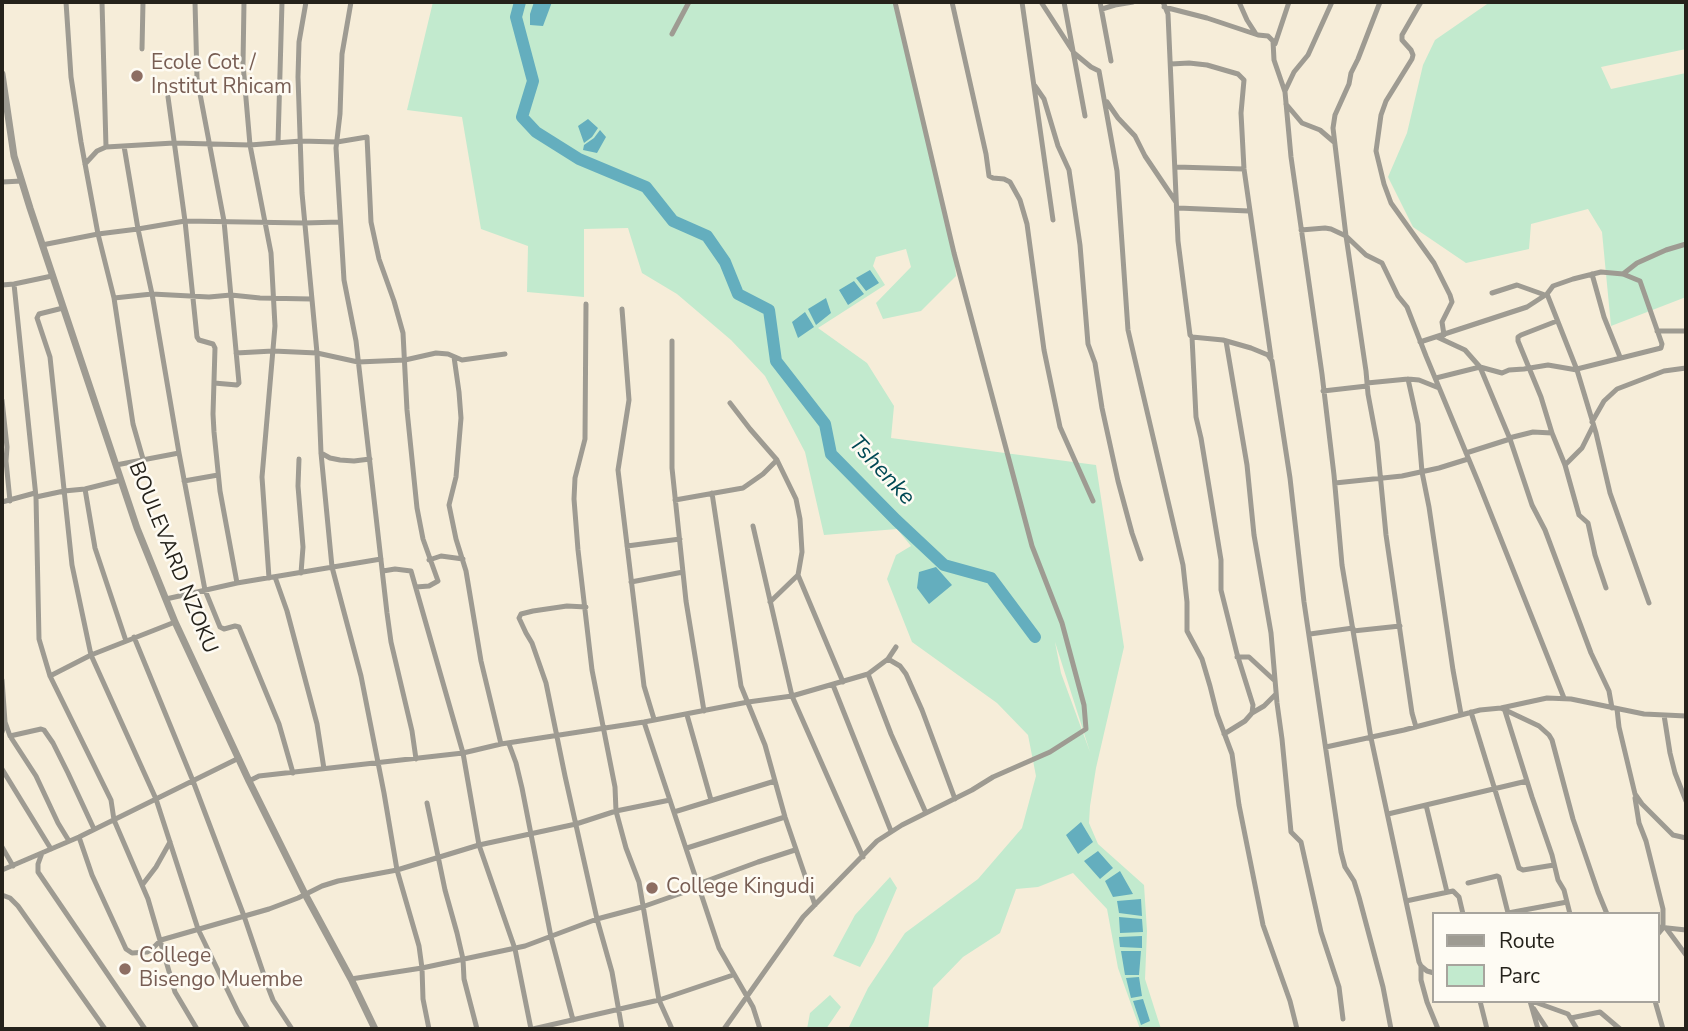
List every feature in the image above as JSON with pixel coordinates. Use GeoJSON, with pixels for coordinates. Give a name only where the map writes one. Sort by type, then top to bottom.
{"type":"FeatureCollection","features":[{"type":"Feature","properties":{"kind":"street"},"geometry":{"type":"LineString","coordinates":[[66,2],[71,77],[85,164],[98,234],[114,298],[130,408],[143,459]]}},
{"type":"Feature","properties":{"kind":"street"},"geometry":{"type":"LineString","coordinates":[[102,2],[106,147]]}},
{"type":"Feature","properties":{"kind":"street"},"geometry":{"type":"LineString","coordinates":[[142,49],[143,2]]}},
{"type":"Feature","properties":{"kind":"street"},"geometry":{"type":"LineString","coordinates":[[195,2],[197,78],[224,221],[238,384],[214,383]]}},
{"type":"Feature","properties":{"kind":"street"},"geometry":{"type":"LineString","coordinates":[[244,2],[243,64],[250,145],[271,253],[275,326],[262,477],[272,577],[287,611],[317,724],[324,769]]}},
{"type":"Feature","properties":{"kind":"street"},"geometry":{"type":"LineString","coordinates":[[278,143],[282,2]]}},
{"type":"Feature","properties":{"kind":"street"},"geometry":{"type":"LineString","coordinates":[[306,2],[299,41],[298,77],[304,223],[317,353],[321,453],[332,568],[361,676],[397,870],[419,946],[423,999],[429,1029]]}},
{"type":"Feature","properties":{"kind":"street"},"geometry":{"type":"LineString","coordinates":[[351,2],[341,61],[337,142],[344,280],[361,378],[391,642],[416,759]]}},
{"type":"Feature","properties":{"kind":"street"},"geometry":{"type":"LineString","coordinates":[[672,34],[689,2]]}},
{"type":"Feature","properties":{"kind":"street"},"geometry":{"type":"LineString","coordinates":[[724,1029],[803,917],[877,841],[993,777],[1050,752],[1086,729],[1084,705],[1062,623],[1032,546],[954,253],[895,2]]}},
{"type":"Feature","properties":{"kind":"street"},"geometry":{"type":"LineString","coordinates":[[952,2],[989,176],[1010,182],[1020,200],[1027,224],[1044,349],[1060,427],[1093,501]]}},
{"type":"Feature","properties":{"kind":"street"},"geometry":{"type":"LineString","coordinates":[[1022,2],[1052,220]]}},
{"type":"Feature","properties":{"kind":"street"},"geometry":{"type":"LineString","coordinates":[[1041,2],[1073,53],[1100,71],[1117,171],[1128,330],[1183,565],[1187,631],[1202,659],[1217,714],[1232,754],[1239,805],[1264,925],[1297,1029]]}},
{"type":"Feature","properties":{"kind":"street"},"geometry":{"type":"LineString","coordinates":[[1064,2],[1085,116]]}},
{"type":"Feature","properties":{"kind":"street"},"geometry":{"type":"LineString","coordinates":[[1100,2],[1111,61]]}},
{"type":"Feature","properties":{"kind":"street"},"geometry":{"type":"LineString","coordinates":[[1101,9],[1133,2]]}},
{"type":"Feature","properties":{"kind":"street"},"geometry":{"type":"LineString","coordinates":[[1239,2],[1256,34]]}},
{"type":"Feature","properties":{"kind":"street"},"geometry":{"type":"LineString","coordinates":[[1289,2],[1274,47],[1274,60],[1285,92],[1291,157],[1335,483],[1342,565],[1371,738],[1421,966],[1421,980],[1438,1029]]}},
{"type":"Feature","properties":{"kind":"street"},"geometry":{"type":"LineString","coordinates":[[1285,92],[1294,72],[1308,55],[1332,2]]}},
{"type":"Feature","properties":{"kind":"street"},"geometry":{"type":"LineString","coordinates":[[1380,2],[1335,115],[1333,128],[1416,727]]}},
{"type":"Feature","properties":{"kind":"street"},"geometry":{"type":"LineString","coordinates":[[1421,2],[1402,35],[1402,40],[1413,55],[1386,101],[1381,115],[1376,151],[1384,184],[1391,203],[1434,263],[1450,295],[1452,302],[1442,327],[1443,341],[1465,350],[1480,367],[1532,505],[1545,530],[1591,653],[1609,691],[1635,794],[1639,823],[1663,909],[1662,928],[1686,955]]}},
{"type":"Feature","properties":{"kind":"street"},"geometry":{"type":"LineString","coordinates":[[1164,4],[1270,37],[1274,47]]}},
{"type":"Feature","properties":{"kind":"street"},"geometry":{"type":"LineString","coordinates":[[1164,4],[1168,14],[1180,260],[1189,335],[1192,337],[1196,417],[1221,560],[1221,590],[1237,657],[1253,705],[1252,713]]}},
{"type":"Feature","properties":{"kind":"street"},"geometry":{"type":"LineString","coordinates":[[1171,64],[1207,65],[1243,78],[1241,130],[1249,211],[1290,478],[1341,852],[1359,897],[1383,987],[1391,1029]]}},
{"type":"Feature","properties":{"kind":"street","name":"BOULEVARD NZOKU"},"geometry":{"type":"LineString","coordinates":[[2,74],[3,99],[14,156],[137,528],[175,622],[249,781],[375,1029]]}},
{"type":"Feature","properties":{"kind":"street"},"geometry":{"type":"LineString","coordinates":[[1035,86],[1044,99],[1058,146],[1069,170],[1080,245],[1088,344],[1095,363],[1118,481],[1141,559]]}},
{"type":"Feature","properties":{"kind":"street"},"geometry":{"type":"LineString","coordinates":[[168,97],[197,338],[213,344],[215,348],[213,423],[226,529],[237,583]]}},
{"type":"Feature","properties":{"kind":"street"},"geometry":{"type":"LineString","coordinates":[[1105,99],[1135,136],[1178,206],[1249,211]]}},
{"type":"Feature","properties":{"kind":"street"},"geometry":{"type":"LineString","coordinates":[[1286,104],[1301,123],[1320,130],[1335,143]]}},
{"type":"Feature","properties":{"kind":"street"},"geometry":{"type":"LineString","coordinates":[[85,164],[97,151],[106,147],[174,143],[250,145],[301,141],[337,142],[367,137],[371,222],[379,259],[403,333],[407,410],[417,508],[429,560],[438,582],[416,587]]}},
{"type":"Feature","properties":{"kind":"street"},"geometry":{"type":"LineString","coordinates":[[124,146],[205,590],[220,627],[239,627],[279,724],[293,773]]}},
{"type":"Feature","properties":{"kind":"street"},"geometry":{"type":"LineString","coordinates":[[1176,167],[1244,169]]}},
{"type":"Feature","properties":{"kind":"street"},"geometry":{"type":"LineString","coordinates":[[2,183],[22,181]]}},
{"type":"Feature","properties":{"kind":"street"},"geometry":{"type":"LineString","coordinates":[[42,245],[185,221],[341,222]]}},
{"type":"Feature","properties":{"kind":"street"},"geometry":{"type":"LineString","coordinates":[[1301,230],[1325,228],[1346,236],[1366,255],[1382,263],[1398,296],[1407,307],[1564,698]]}},
{"type":"Feature","properties":{"kind":"street"},"geometry":{"type":"LineString","coordinates":[[1623,274],[1637,263],[1686,244]]}},
{"type":"Feature","properties":{"kind":"street"},"geometry":{"type":"LineString","coordinates":[[1323,391],[1408,379],[1435,378],[1480,367],[1502,373],[1548,365],[1577,369],[1661,348],[1662,344],[1642,283],[1623,274],[1601,272],[1557,284],[1527,307],[1420,342]]}},
{"type":"Feature","properties":{"kind":"street"},"geometry":{"type":"LineString","coordinates":[[1592,274],[1604,317],[1620,357]]}},
{"type":"Feature","properties":{"kind":"street"},"geometry":{"type":"LineString","coordinates":[[2,285],[52,276]]}},
{"type":"Feature","properties":{"kind":"street"},"geometry":{"type":"LineString","coordinates":[[14,284],[36,495],[39,639],[50,676],[111,800],[114,820],[143,884],[175,992],[197,1029]]}},
{"type":"Feature","properties":{"kind":"street"},"geometry":{"type":"LineString","coordinates":[[1492,293],[1517,285],[1546,295],[1577,369],[1610,492],[1649,603]]}},
{"type":"Feature","properties":{"kind":"street"},"geometry":{"type":"LineString","coordinates":[[114,298],[231,295],[311,299]]}},
{"type":"Feature","properties":{"kind":"street"},"geometry":{"type":"LineString","coordinates":[[586,304],[585,439],[575,489],[578,550],[592,670],[615,788],[616,811],[639,882],[659,1000],[672,1029]]}},
{"type":"Feature","properties":{"kind":"street"},"geometry":{"type":"LineString","coordinates":[[63,308],[39,314],[37,318],[50,357],[72,565],[91,655],[156,800],[198,929],[248,1029]]}},
{"type":"Feature","properties":{"kind":"street"},"geometry":{"type":"LineString","coordinates":[[622,309],[629,400],[618,470],[644,686],[654,719]]}},
{"type":"Feature","properties":{"kind":"street"},"geometry":{"type":"LineString","coordinates":[[1557,321],[1518,337],[1518,341],[1565,465],[1579,515],[1588,523],[1606,588]]}},
{"type":"Feature","properties":{"kind":"street"},"geometry":{"type":"LineString","coordinates":[[1657,331],[1686,331]]}},
{"type":"Feature","properties":{"kind":"street"},"geometry":{"type":"LineString","coordinates":[[1192,337],[1226,341],[1261,352],[1272,360]]}},
{"type":"Feature","properties":{"kind":"street"},"geometry":{"type":"LineString","coordinates":[[672,341],[672,468],[686,601],[704,711]]}},
{"type":"Feature","properties":{"kind":"street"},"geometry":{"type":"LineString","coordinates":[[1226,341],[1271,633],[1292,832],[1301,842],[1321,932],[1339,987],[1343,1019]]}},
{"type":"Feature","properties":{"kind":"street"},"geometry":{"type":"LineString","coordinates":[[236,353],[317,353],[358,362],[405,359],[436,353],[462,360],[505,354]]}},
{"type":"Feature","properties":{"kind":"street"},"geometry":{"type":"LineString","coordinates":[[454,357],[461,418],[456,477],[449,505],[463,559],[481,661],[501,744]]}},
{"type":"Feature","properties":{"kind":"street"},"geometry":{"type":"LineString","coordinates":[[1565,465],[1582,448],[1605,401],[1617,388],[1664,371],[1686,369]]}},
{"type":"Feature","properties":{"kind":"street"},"geometry":{"type":"LineString","coordinates":[[1408,379],[1418,424],[1422,472],[1461,714]]}},
{"type":"Feature","properties":{"kind":"street"},"geometry":{"type":"LineString","coordinates":[[1419,380],[1440,388]]}},
{"type":"Feature","properties":{"kind":"street"},"geometry":{"type":"LineString","coordinates":[[2,400],[10,500]]}},
{"type":"Feature","properties":{"kind":"street"},"geometry":{"type":"LineString","coordinates":[[730,403],[777,460],[796,499],[802,552],[798,575],[843,682]]}},
{"type":"Feature","properties":{"kind":"street"},"geometry":{"type":"LineString","coordinates":[[1335,483],[1422,472],[1509,439],[1533,432],[1552,433]]}},
{"type":"Feature","properties":{"kind":"street"},"geometry":{"type":"LineString","coordinates":[[116,465],[179,453]]}},
{"type":"Feature","properties":{"kind":"street"},"geometry":{"type":"LineString","coordinates":[[321,453],[340,460],[370,459]]}},
{"type":"Feature","properties":{"kind":"street"},"geometry":{"type":"LineString","coordinates":[[299,459],[298,486],[303,547],[301,573]]}},
{"type":"Feature","properties":{"kind":"street"},"geometry":{"type":"LineString","coordinates":[[675,500],[743,488],[777,460]]}},
{"type":"Feature","properties":{"kind":"street"},"geometry":{"type":"LineString","coordinates":[[184,481],[218,475]]}},
{"type":"Feature","properties":{"kind":"street"},"geometry":{"type":"LineString","coordinates":[[2,502],[85,489],[121,480]]}},
{"type":"Feature","properties":{"kind":"street"},"geometry":{"type":"LineString","coordinates":[[85,489],[95,548],[126,641]]}},
{"type":"Feature","properties":{"kind":"street"},"geometry":{"type":"LineString","coordinates":[[712,493],[741,686],[765,745],[785,817],[815,905]]}},
{"type":"Feature","properties":{"kind":"street"},"geometry":{"type":"LineString","coordinates":[[753,526],[792,696],[863,857]]}},
{"type":"Feature","properties":{"kind":"street"},"geometry":{"type":"LineString","coordinates":[[627,545],[680,539]]}},
{"type":"Feature","properties":{"kind":"street"},"geometry":{"type":"LineString","coordinates":[[429,560],[441,556],[463,559]]}},
{"type":"Feature","properties":{"kind":"street"},"geometry":{"type":"LineString","coordinates":[[166,599],[237,583],[381,559]]}},
{"type":"Feature","properties":{"kind":"street"},"geometry":{"type":"LineString","coordinates":[[383,571],[410,570],[416,587],[463,753],[479,845],[514,949],[532,1029],[659,1000],[733,975]]}},
{"type":"Feature","properties":{"kind":"street"},"geometry":{"type":"LineString","coordinates":[[631,582],[683,572]]}},
{"type":"Feature","properties":{"kind":"street"},"geometry":{"type":"LineString","coordinates":[[771,602],[798,575]]}},
{"type":"Feature","properties":{"kind":"street"},"geometry":{"type":"LineString","coordinates":[[586,607],[567,606],[533,611],[522,614],[519,618],[532,642],[546,683],[597,919],[612,972],[622,1029]]}},
{"type":"Feature","properties":{"kind":"street"},"geometry":{"type":"LineString","coordinates":[[50,676],[91,655],[175,622]]}},
{"type":"Feature","properties":{"kind":"street"},"geometry":{"type":"LineString","coordinates":[[1310,634],[1400,626]]}},
{"type":"Feature","properties":{"kind":"street"},"geometry":{"type":"LineString","coordinates":[[134,637],[193,781],[273,1000],[292,1029]]}},
{"type":"Feature","properties":{"kind":"street"},"geometry":{"type":"LineString","coordinates":[[249,781],[259,776],[463,753],[501,744],[792,696],[868,674],[888,659],[896,647]]}},
{"type":"Feature","properties":{"kind":"street"},"geometry":{"type":"LineString","coordinates":[[1237,657],[1249,657],[1275,680]]}},
{"type":"Feature","properties":{"kind":"street"},"geometry":{"type":"LineString","coordinates":[[888,659],[900,666],[906,674],[954,799]]}},
{"type":"Feature","properties":{"kind":"street"},"geometry":{"type":"LineString","coordinates":[[868,674],[926,813]]}},
{"type":"Feature","properties":{"kind":"street"},"geometry":{"type":"LineString","coordinates":[[2,680],[5,722],[10,736],[36,776],[69,841]]}},
{"type":"Feature","properties":{"kind":"street"},"geometry":{"type":"LineString","coordinates":[[833,685],[891,831]]}},
{"type":"Feature","properties":{"kind":"street"},"geometry":{"type":"LineString","coordinates":[[1224,734],[1264,706],[1276,694]]}},
{"type":"Feature","properties":{"kind":"street"},"geometry":{"type":"LineString","coordinates":[[1326,747],[1461,714],[1480,710],[1503,710],[1546,698],[1564,698],[1644,714],[1686,716]]}},
{"type":"Feature","properties":{"kind":"street"},"geometry":{"type":"LineString","coordinates":[[1503,710],[1570,912]]}},
{"type":"Feature","properties":{"kind":"street"},"geometry":{"type":"LineString","coordinates":[[1503,710],[1539,726],[1552,740],[1573,818],[1606,912]]}},
{"type":"Feature","properties":{"kind":"street"},"geometry":{"type":"LineString","coordinates":[[1471,712],[1519,868],[1522,870],[1554,865]]}},
{"type":"Feature","properties":{"kind":"street"},"geometry":{"type":"LineString","coordinates":[[687,715],[712,800]]}},
{"type":"Feature","properties":{"kind":"street"},"geometry":{"type":"LineString","coordinates":[[1664,715],[1675,773],[1686,800]]}},
{"type":"Feature","properties":{"kind":"street"},"geometry":{"type":"LineString","coordinates":[[2,732],[5,722]]}},
{"type":"Feature","properties":{"kind":"street"},"geometry":{"type":"LineString","coordinates":[[645,722],[719,948],[747,997],[760,1029]]}},
{"type":"Feature","properties":{"kind":"street"},"geometry":{"type":"LineString","coordinates":[[10,736],[44,730],[53,743],[94,829]]}},
{"type":"Feature","properties":{"kind":"street"},"geometry":{"type":"LineString","coordinates":[[509,744],[516,763],[551,937],[573,1020]]}},
{"type":"Feature","properties":{"kind":"street"},"geometry":{"type":"LineString","coordinates":[[2,870],[79,837],[239,758]]}},
{"type":"Feature","properties":{"kind":"street"},"geometry":{"type":"LineString","coordinates":[[2,769],[51,849]]}},
{"type":"Feature","properties":{"kind":"street"},"geometry":{"type":"LineString","coordinates":[[674,812],[775,781]]}},
{"type":"Feature","properties":{"kind":"street"},"geometry":{"type":"LineString","coordinates":[[1388,814],[1527,781]]}},
{"type":"Feature","properties":{"kind":"street"},"geometry":{"type":"LineString","coordinates":[[1635,794],[1671,834],[1686,838]]}},
{"type":"Feature","properties":{"kind":"street"},"geometry":{"type":"LineString","coordinates":[[79,837],[92,875],[126,949],[132,953],[146,952],[161,940],[290,902],[321,886],[338,881],[397,870],[479,845],[670,800]]}},
{"type":"Feature","properties":{"kind":"street"},"geometry":{"type":"LineString","coordinates":[[427,803],[477,1029]]}},
{"type":"Feature","properties":{"kind":"street"},"geometry":{"type":"LineString","coordinates":[[1426,805],[1447,892]]}},
{"type":"Feature","properties":{"kind":"street"},"geometry":{"type":"LineString","coordinates":[[687,848],[785,817]]}},
{"type":"Feature","properties":{"kind":"street"},"geometry":{"type":"LineString","coordinates":[[143,884],[170,842]]}},
{"type":"Feature","properties":{"kind":"street"},"geometry":{"type":"LineString","coordinates":[[2,847],[13,866]]}},
{"type":"Feature","properties":{"kind":"street"},"geometry":{"type":"LineString","coordinates":[[351,979],[514,949],[597,919],[642,907],[796,849]]}},
{"type":"Feature","properties":{"kind":"street"},"geometry":{"type":"LineString","coordinates":[[43,853],[38,872],[145,1029]]}},
{"type":"Feature","properties":{"kind":"street"},"geometry":{"type":"LineString","coordinates":[[1468,883],[1499,877],[1508,912]]}},
{"type":"Feature","properties":{"kind":"street"},"geometry":{"type":"LineString","coordinates":[[1406,901],[1453,891],[1458,894],[1462,912]]}},
{"type":"Feature","properties":{"kind":"street"},"geometry":{"type":"LineString","coordinates":[[2,895],[18,906],[105,1029]]}},
{"type":"Feature","properties":{"kind":"street"},"geometry":{"type":"LineString","coordinates":[[1513,912],[1567,902]]}},
{"type":"Feature","properties":{"kind":"street"},"geometry":{"type":"LineString","coordinates":[[1662,928],[1686,930]]}},
{"type":"Feature","properties":{"kind":"street"},"geometry":{"type":"LineString","coordinates":[[152,949],[163,949]]}},
{"type":"Feature","properties":{"kind":"street"},"geometry":{"type":"LineString","coordinates":[[1421,966],[1432,972]]}},
{"type":"Feature","properties":{"kind":"street"},"geometry":{"type":"LineString","coordinates":[[1480,1003],[1487,1029]]}},
{"type":"Feature","properties":{"kind":"street"},"geometry":{"type":"LineString","coordinates":[[1531,1003],[1566,1012],[1577,1029]]}},
{"type":"Feature","properties":{"kind":"street"},"geometry":{"type":"LineString","coordinates":[[1531,1003],[1538,1029]]}},
{"type":"Feature","properties":{"kind":"street"},"geometry":{"type":"LineString","coordinates":[[1531,1003],[1547,1029]]}},
{"type":"Feature","properties":{"kind":"street"},"geometry":{"type":"LineString","coordinates":[[1656,1003],[1663,1029]]}},
{"type":"Feature","properties":{"kind":"street"},"geometry":{"type":"LineString","coordinates":[[1572,1018],[1599,1012],[1620,1029]]}},
{"type":"Feature","properties":{"kind":"green space"},"geometry":{"type":"Polygon","coordinates":[[[433,2],[895,2],[954,253],[956,276],[921,311],[883,319],[876,303],[911,267],[906,249],[876,257],[873,266],[885,285],[818,328],[867,363],[894,406],[891,438],[1096,465],[1124,647],[1096,768],[1089,823],[1098,844],[1144,885],[1147,931],[1145,979],[1161,1029],[1140,1029],[1118,968],[1107,909],[1073,873],[1038,887],[1016,889],[1000,933],[963,957],[933,988],[928,1029],[848,1029],[868,988],[905,933],[978,879],[1022,828],[1036,776],[1028,735],[997,703],[912,642],[887,579],[896,555],[911,546],[897,529],[824,535],[805,452],[765,376],[731,340],[677,294],[642,273],[628,228],[584,229],[584,297],[527,292],[528,246],[481,229],[462,117],[407,110],[433,2]],[[1055,642],[1061,673],[1090,752],[1055,642]]]}},
{"type":"Feature","properties":{"kind":"green space"},"geometry":{"type":"Polygon","coordinates":[[[1490,2],[1686,2],[1686,49],[1601,67],[1611,89],[1686,73],[1686,297],[1611,326],[1602,232],[1588,209],[1531,224],[1529,249],[1466,263],[1413,227],[1388,177],[1407,133],[1423,65],[1435,40],[1490,2]]]}},
{"type":"Feature","properties":{"kind":"green space"},"geometry":{"type":"Polygon","coordinates":[[[890,877],[897,888],[860,967],[833,956],[855,915],[890,877]]]}},
{"type":"Feature","properties":{"kind":"green space"},"geometry":{"type":"Polygon","coordinates":[[[830,995],[841,1007],[826,1029],[807,1029],[810,1013],[830,995]]]}},
{"type":"Feature","properties":{"kind":"water"},"geometry":{"type":"Polygon","coordinates":[[[534,2],[552,2],[543,26],[530,25],[534,2]]]}},
{"type":"Feature","properties":{"kind":"water"},"geometry":{"type":"Polygon","coordinates":[[[588,119],[598,128],[584,143],[578,126],[588,119]]]}},
{"type":"Feature","properties":{"kind":"water"},"geometry":{"type":"Polygon","coordinates":[[[600,130],[606,137],[597,153],[583,150],[584,145],[600,130]]]}},
{"type":"Feature","properties":{"kind":"water"},"geometry":{"type":"Polygon","coordinates":[[[870,270],[879,283],[866,291],[856,278],[870,270]]]}},
{"type":"Feature","properties":{"kind":"water"},"geometry":{"type":"Polygon","coordinates":[[[854,281],[864,294],[848,305],[839,290],[854,281]]]}},
{"type":"Feature","properties":{"kind":"water"},"geometry":{"type":"Polygon","coordinates":[[[826,298],[831,313],[816,325],[808,309],[826,298]]]}},
{"type":"Feature","properties":{"kind":"water"},"geometry":{"type":"Polygon","coordinates":[[[805,312],[814,327],[798,338],[792,322],[805,312]]]}},
{"type":"Feature","properties":{"kind":"water"},"geometry":{"type":"Polygon","coordinates":[[[936,567],[952,585],[929,604],[917,588],[919,572],[936,567]]]}},
{"type":"Feature","properties":{"kind":"water"},"geometry":{"type":"Polygon","coordinates":[[[1081,822],[1093,842],[1078,854],[1066,835],[1081,822]]]}},
{"type":"Feature","properties":{"kind":"water"},"geometry":{"type":"Polygon","coordinates":[[[1098,851],[1113,868],[1100,879],[1084,861],[1098,851]]]}},
{"type":"Feature","properties":{"kind":"water"},"geometry":{"type":"Polygon","coordinates":[[[1120,871],[1133,894],[1113,897],[1105,881],[1120,871]]]}},
{"type":"Feature","properties":{"kind":"water"},"geometry":{"type":"Polygon","coordinates":[[[1141,899],[1142,916],[1119,913],[1117,901],[1141,899]]]}},
{"type":"Feature","properties":{"kind":"water"},"geometry":{"type":"Polygon","coordinates":[[[1119,917],[1142,919],[1143,932],[1120,933],[1119,917]]]}},
{"type":"Feature","properties":{"kind":"water"},"geometry":{"type":"Polygon","coordinates":[[[1142,936],[1142,948],[1120,947],[1119,937],[1142,936]]]}},
{"type":"Feature","properties":{"kind":"water"},"geometry":{"type":"Polygon","coordinates":[[[1121,951],[1141,951],[1139,975],[1125,975],[1121,951]]]}},
{"type":"Feature","properties":{"kind":"water"},"geometry":{"type":"Polygon","coordinates":[[[1139,977],[1142,996],[1131,998],[1126,978],[1139,977]]]}},
{"type":"Feature","properties":{"kind":"water"},"geometry":{"type":"Polygon","coordinates":[[[1143,999],[1150,1021],[1141,1025],[1133,1001],[1143,999]]]}},
{"type":"Feature","properties":{"kind":"waterway","name":"Tshenke"},"geometry":{"type":"LineString","coordinates":[[520,2],[516,17],[533,81],[522,117],[536,132],[579,159],[646,187],[673,221],[707,236],[725,262],[738,294],[769,310],[776,361],[825,424],[831,454],[944,565],[991,578],[1035,637]]}},
{"type":"Feature","properties":{"kind":"place","name":"Ecole Cot. / Institut Rhicam"},"geometry":{"type":"Point","coordinates":[137,76]}},
{"type":"Feature","properties":{"kind":"place","name":"College Kingudi"},"geometry":{"type":"Point","coordinates":[652,888]}},
{"type":"Feature","properties":{"kind":"place","name":"College Bisengo Muembe"},"geometry":{"type":"Point","coordinates":[125,969]}}]}
